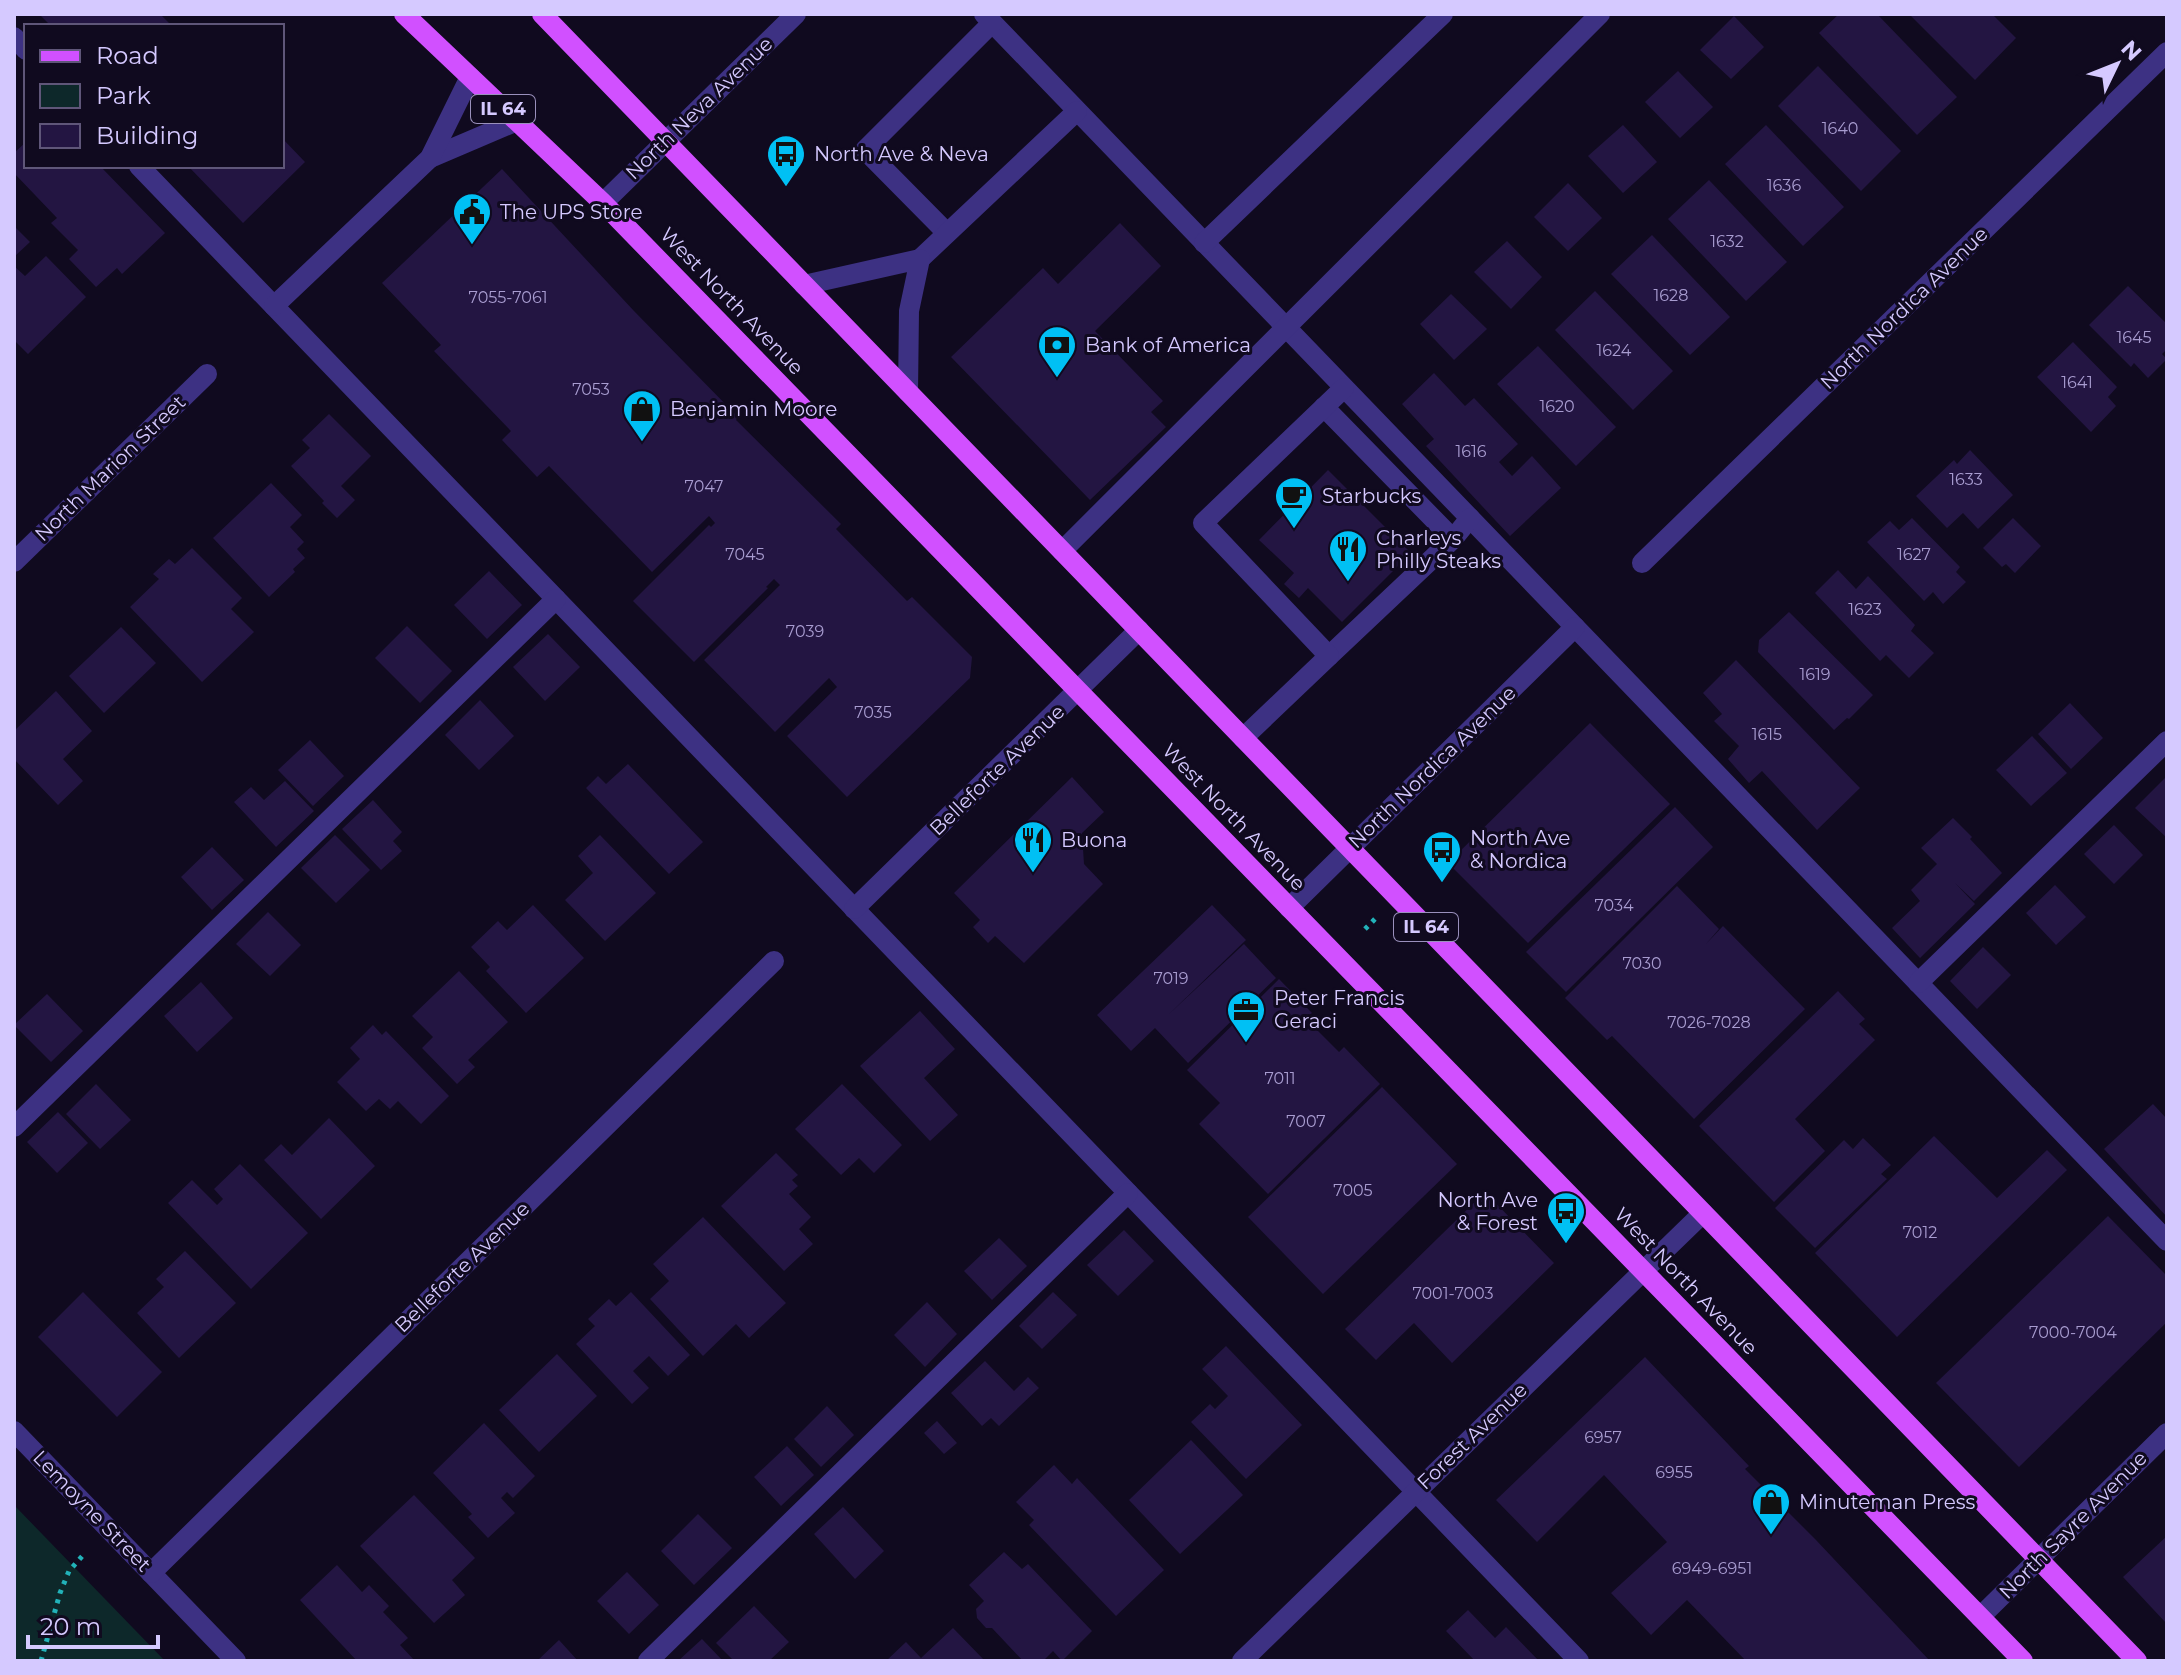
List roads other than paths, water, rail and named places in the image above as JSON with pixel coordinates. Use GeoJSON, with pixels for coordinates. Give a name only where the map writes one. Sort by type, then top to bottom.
{"type":"FeatureCollection","features":[{"type":"Feature","properties":{"kind":"main road","name":"West North Avenue"},"geometry":{"type":"LineString","coordinates":[[404,14],[603,203],[2023,1661]]}},
{"type":"Feature","properties":{"kind":"main road","name":"IL 64"},"geometry":{"type":"LineString","coordinates":[[542,14],[2137,1661]]}},
{"type":"Feature","properties":{"kind":"street","name":"North Neva Avenue"},"geometry":{"type":"LineString","coordinates":[[603,203],[796,14]]}},
{"type":"Feature","properties":{"kind":"street"},"geometry":{"type":"LineString","coordinates":[[1204,243],[1443,14]]}},
{"type":"Feature","properties":{"kind":"street"},"geometry":{"type":"LineString","coordinates":[[1062,551],[1600,14]]}},
{"type":"Feature","properties":{"kind":"street"},"geometry":{"type":"LineString","coordinates":[[947,233],[865,150],[988,18],[2167,1241]]}},
{"type":"Feature","properties":{"kind":"street","name":"North Nordica Avenue"},"geometry":{"type":"LineString","coordinates":[[1642,563],[2167,52]]}},
{"type":"Feature","properties":{"kind":"street"},"geometry":{"type":"LineString","coordinates":[[274,306],[430,158],[470,77]]}},
{"type":"Feature","properties":{"kind":"street"},"geometry":{"type":"LineString","coordinates":[[804,285],[920,259],[1077,111]]}},
{"type":"Feature","properties":{"kind":"street"},"geometry":{"type":"LineString","coordinates":[[430,158],[517,121]]}},
{"type":"Feature","properties":{"kind":"street"},"geometry":{"type":"LineString","coordinates":[[141,168],[1579,1661]]}},
{"type":"Feature","properties":{"kind":"street"},"geometry":{"type":"LineString","coordinates":[[908,392],[909,311],[920,259]]}},
{"type":"Feature","properties":{"kind":"street","name":"North Marion Street"},"geometry":{"type":"LineString","coordinates":[[14,562],[207,374]]}},
{"type":"Feature","properties":{"kind":"street"},"geometry":{"type":"LineString","coordinates":[[1329,656],[1203,523],[1344,388]]}},
{"type":"Feature","properties":{"kind":"street"},"geometry":{"type":"LineString","coordinates":[[1324,407],[1453,539]]}},
{"type":"Feature","properties":{"kind":"street"},"geometry":{"type":"LineString","coordinates":[[1243,738],[1453,539],[1470,518]]}},
{"type":"Feature","properties":{"kind":"street"},"geometry":{"type":"LineString","coordinates":[[14,1127],[556,599]]}},
{"type":"Feature","properties":{"kind":"street","name":"North Nordica Avenue"},"geometry":{"type":"LineString","coordinates":[[1289,908],[1575,627]]}},
{"type":"Feature","properties":{"kind":"street","name":"Belleforte Avenue"},"geometry":{"type":"LineString","coordinates":[[854,909],[1139,630]]}},
{"type":"Feature","properties":{"kind":"street"},"geometry":{"type":"LineString","coordinates":[[1918,983],[2167,741]]}},
{"type":"Feature","properties":{"kind":"street","name":"Belleforte Avenue"},"geometry":{"type":"LineString","coordinates":[[151,1573],[774,961]]}},
{"type":"Feature","properties":{"kind":"street"},"geometry":{"type":"LineString","coordinates":[[648,1661],[1128,1193]]}},
{"type":"Feature","properties":{"kind":"street","name":"Forest Avenue"},"geometry":{"type":"LineString","coordinates":[[1242,1661],[1703,1213]]}},
{"type":"Feature","properties":{"kind":"street","name":"Lemoyne Street"},"geometry":{"type":"LineString","coordinates":[[14,1431],[236,1661]]}},
{"type":"Feature","properties":{"kind":"street","name":"North Sayre Avenue"},"geometry":{"type":"LineString","coordinates":[[1980,1617],[2167,1433]]}},
{"type":"Feature","properties":{"kind":"place","name":"North Ave & Neva"},"geometry":{"type":"Point","coordinates":[786,188]}},
{"type":"Feature","properties":{"kind":"place","name":"The UPS Store"},"geometry":{"type":"Point","coordinates":[472,246]}},
{"type":"Feature","properties":{"kind":"place","name":"Bank of America"},"geometry":{"type":"Point","coordinates":[1057,379]}},
{"type":"Feature","properties":{"kind":"place","name":"Benjamin Moore"},"geometry":{"type":"Point","coordinates":[642,443]}},
{"type":"Feature","properties":{"kind":"place","name":"Starbucks"},"geometry":{"type":"Point","coordinates":[1294,530]}},
{"type":"Feature","properties":{"kind":"place","name":"Charleys Philly Steaks"},"geometry":{"type":"Point","coordinates":[1348,583]}},
{"type":"Feature","properties":{"kind":"place","name":"Buona"},"geometry":{"type":"Point","coordinates":[1033,874]}},
{"type":"Feature","properties":{"kind":"place","name":"North Ave & Nordica"},"geometry":{"type":"Point","coordinates":[1442,884]}},
{"type":"Feature","properties":{"kind":"place","name":"Peter Francis Geraci"},"geometry":{"type":"Point","coordinates":[1246,1044]}},
{"type":"Feature","properties":{"kind":"place","name":"North Ave & Forest"},"geometry":{"type":"Point","coordinates":[1566,1245]}},
{"type":"Feature","properties":{"kind":"place","name":"Minuteman Press"},"geometry":{"type":"Point","coordinates":[1771,1536]}}]}
